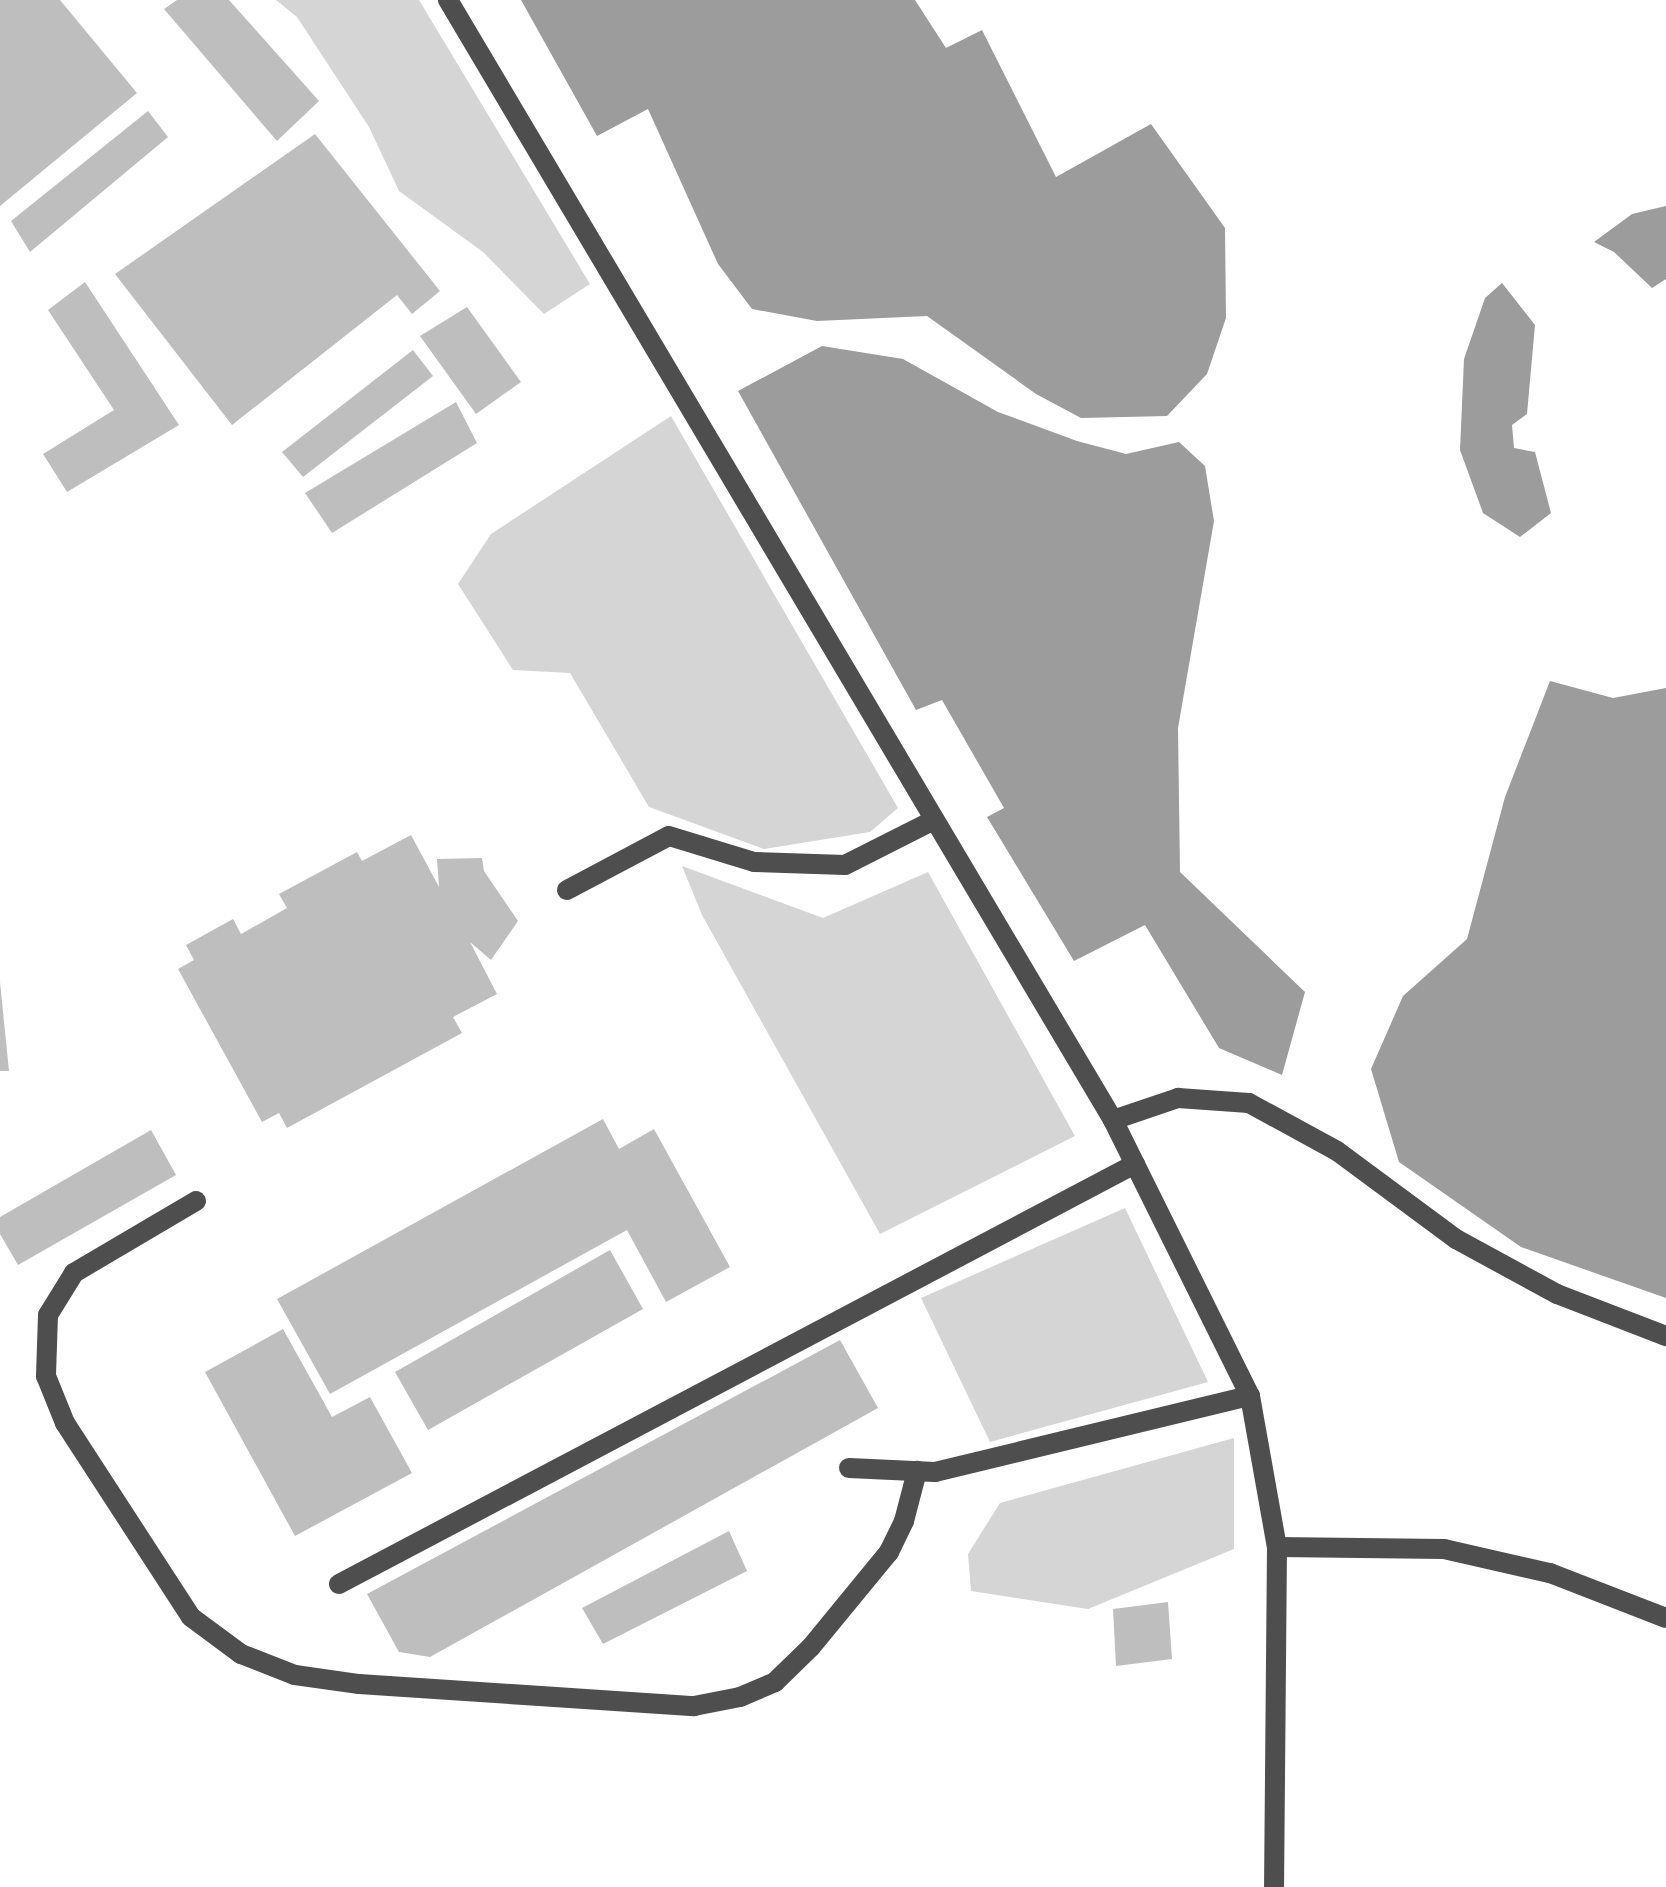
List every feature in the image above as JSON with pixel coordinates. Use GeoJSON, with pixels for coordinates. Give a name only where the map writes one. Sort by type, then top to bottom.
{"type":"FeatureCollection","features":[{"type":"Feature","properties":{"kind":"street"},"geometry":{"type":"LineString","coordinates":[[448,0],[1113,1120],[1250,1396],[1277,1547],[1274,1887]]}},
{"type":"Feature","properties":{"kind":"street"},"geometry":{"type":"LineString","coordinates":[[567,890],[669,836],[754,862],[845,865],[934,820]]}},
{"type":"Feature","properties":{"kind":"street"},"geometry":{"type":"LineString","coordinates":[[1113,1120],[1178,1098],[1249,1103],[1337,1151],[1456,1239],[1557,1294],[1666,1336]]}},
{"type":"Feature","properties":{"kind":"street"},"geometry":{"type":"LineString","coordinates":[[339,1584],[1135,1164]]}},
{"type":"Feature","properties":{"kind":"street"},"geometry":{"type":"LineString","coordinates":[[196,1201],[74,1273],[48,1315],[46,1376],[65,1423],[191,1617],[241,1654],[295,1675],[359,1684],[694,1706],[740,1697],[775,1682],[811,1647],[889,1552],[904,1521],[917,1471]]}},
{"type":"Feature","properties":{"kind":"street"},"geometry":{"type":"LineString","coordinates":[[849,1468],[935,1472],[1250,1396]]}},
{"type":"Feature","properties":{"kind":"street"},"geometry":{"type":"LineString","coordinates":[[1277,1547],[1444,1549],[1550,1573],[1666,1618]]}},
{"type":"Feature","properties":{"kind":"shaded area"},"geometry":{"type":"Polygon","coordinates":[[[276,0],[419,0],[590,284],[544,314],[483,252],[399,191],[369,127],[297,17],[276,0]]]}},
{"type":"Feature","properties":{"kind":"shaded area"},"geometry":{"type":"Polygon","coordinates":[[[521,0],[915,0],[946,48],[982,30],[1056,177],[1151,124],[1225,228],[1226,318],[1207,374],[1167,416],[1081,418],[1036,394],[927,316],[817,321],[752,309],[718,264],[648,109],[597,136],[521,0]]]}},
{"type":"Feature","properties":{"kind":"shaded area"},"geometry":{"type":"Polygon","coordinates":[[[1666,206],[1666,279],[1652,288],[1614,252],[1594,242],[1632,214],[1666,206]]]}},
{"type":"Feature","properties":{"kind":"shaded area"},"geometry":{"type":"Polygon","coordinates":[[[1502,283],[1535,325],[1527,414],[1512,425],[1514,448],[1535,452],[1551,513],[1520,537],[1483,513],[1460,450],[1464,359],[1485,298],[1502,283]]]}},
{"type":"Feature","properties":{"kind":"shaded area"},"geometry":{"type":"Polygon","coordinates":[[[822,346],[903,359],[998,412],[1077,441],[1126,454],[1179,442],[1205,466],[1214,521],[1178,728],[1180,872],[1305,992],[1282,1075],[1219,1048],[1145,925],[1074,961],[987,817],[1004,808],[942,700],[916,710],[738,391],[822,346]]]}},
{"type":"Feature","properties":{"kind":"shaded area"},"geometry":{"type":"Polygon","coordinates":[[[671,416],[898,808],[870,832],[764,849],[649,807],[570,673],[513,670],[458,584],[491,534],[671,416]]]}},
{"type":"Feature","properties":{"kind":"shaded area"},"geometry":{"type":"Polygon","coordinates":[[[1550,681],[1613,698],[1666,688],[1666,1298],[1521,1247],[1399,1162],[1371,1069],[1403,996],[1467,939],[1505,797],[1550,681]]]}},
{"type":"Feature","properties":{"kind":"shaded area"},"geometry":{"type":"Polygon","coordinates":[[[682,866],[823,918],[928,872],[1075,1136],[880,1234],[702,915],[682,866]]]}},
{"type":"Feature","properties":{"kind":"shaded area"},"geometry":{"type":"Polygon","coordinates":[[[1125,1208],[1208,1382],[990,1442],[921,1298],[1125,1208]]]}},
{"type":"Feature","properties":{"kind":"shaded area"},"geometry":{"type":"Polygon","coordinates":[[[1234,1438],[1234,1549],[1088,1609],[971,1591],[968,1554],[1000,1503],[1234,1438]]]}},
{"type":"Feature","properties":{"kind":"building"},"geometry":{"type":"Polygon","coordinates":[[[0,0],[60,0],[137,93],[0,206],[0,0]]]}},
{"type":"Feature","properties":{"kind":"building"},"geometry":{"type":"Polygon","coordinates":[[[177,0],[229,0],[319,101],[277,141],[164,9],[177,0]]]}},
{"type":"Feature","properties":{"kind":"building"},"geometry":{"type":"Polygon","coordinates":[[[148,111],[168,137],[30,252],[11,221],[148,111]]]}},
{"type":"Feature","properties":{"kind":"building"},"geometry":{"type":"Polygon","coordinates":[[[315,134],[440,291],[412,314],[397,295],[232,425],[115,274],[315,134]]]}},
{"type":"Feature","properties":{"kind":"building"},"geometry":{"type":"Polygon","coordinates":[[[85,282],[179,425],[67,492],[43,454],[114,410],[48,310],[85,282]]]}},
{"type":"Feature","properties":{"kind":"building"},"geometry":{"type":"Polygon","coordinates":[[[467,307],[521,382],[476,414],[420,336],[467,307]]]}},
{"type":"Feature","properties":{"kind":"building"},"geometry":{"type":"Polygon","coordinates":[[[413,350],[433,376],[303,477],[282,452],[413,350]]]}},
{"type":"Feature","properties":{"kind":"building"},"geometry":{"type":"Polygon","coordinates":[[[456,402],[477,443],[332,533],[305,493],[456,402]]]}},
{"type":"Feature","properties":{"kind":"building"},"geometry":{"type":"Polygon","coordinates":[[[411,835],[439,887],[437,859],[482,858],[484,871],[518,921],[491,960],[470,942],[497,994],[453,1017],[462,1033],[287,1128],[279,1113],[262,1122],[178,969],[194,960],[186,945],[233,919],[241,934],[287,908],[279,894],[357,852],[362,861],[411,835]]]}},
{"type":"Feature","properties":{"kind":"building"},"geometry":{"type":"Polygon","coordinates":[[[0,982],[9,1071],[0,1071],[0,982]]]}},
{"type":"Feature","properties":{"kind":"building"},"geometry":{"type":"Polygon","coordinates":[[[603,1119],[619,1149],[654,1129],[730,1267],[666,1302],[627,1230],[330,1394],[277,1299],[603,1119]]]}},
{"type":"Feature","properties":{"kind":"building"},"geometry":{"type":"Polygon","coordinates":[[[151,1130],[176,1175],[18,1265],[0,1234],[0,1217],[151,1130]]]}},
{"type":"Feature","properties":{"kind":"building"},"geometry":{"type":"Polygon","coordinates":[[[610,1250],[643,1309],[428,1430],[395,1372],[610,1250]]]}},
{"type":"Feature","properties":{"kind":"building"},"geometry":{"type":"Polygon","coordinates":[[[283,1329],[332,1417],[370,1397],[412,1473],[295,1536],[205,1372],[283,1329]]]}},
{"type":"Feature","properties":{"kind":"building"},"geometry":{"type":"Polygon","coordinates":[[[840,1340],[878,1408],[430,1657],[399,1652],[367,1594],[840,1340]]]}},
{"type":"Feature","properties":{"kind":"building"},"geometry":{"type":"Polygon","coordinates":[[[729,1531],[747,1571],[603,1644],[582,1608],[729,1531]]]}},
{"type":"Feature","properties":{"kind":"building"},"geometry":{"type":"Polygon","coordinates":[[[1168,1602],[1172,1659],[1116,1666],[1113,1609],[1168,1602]]]}}]}
